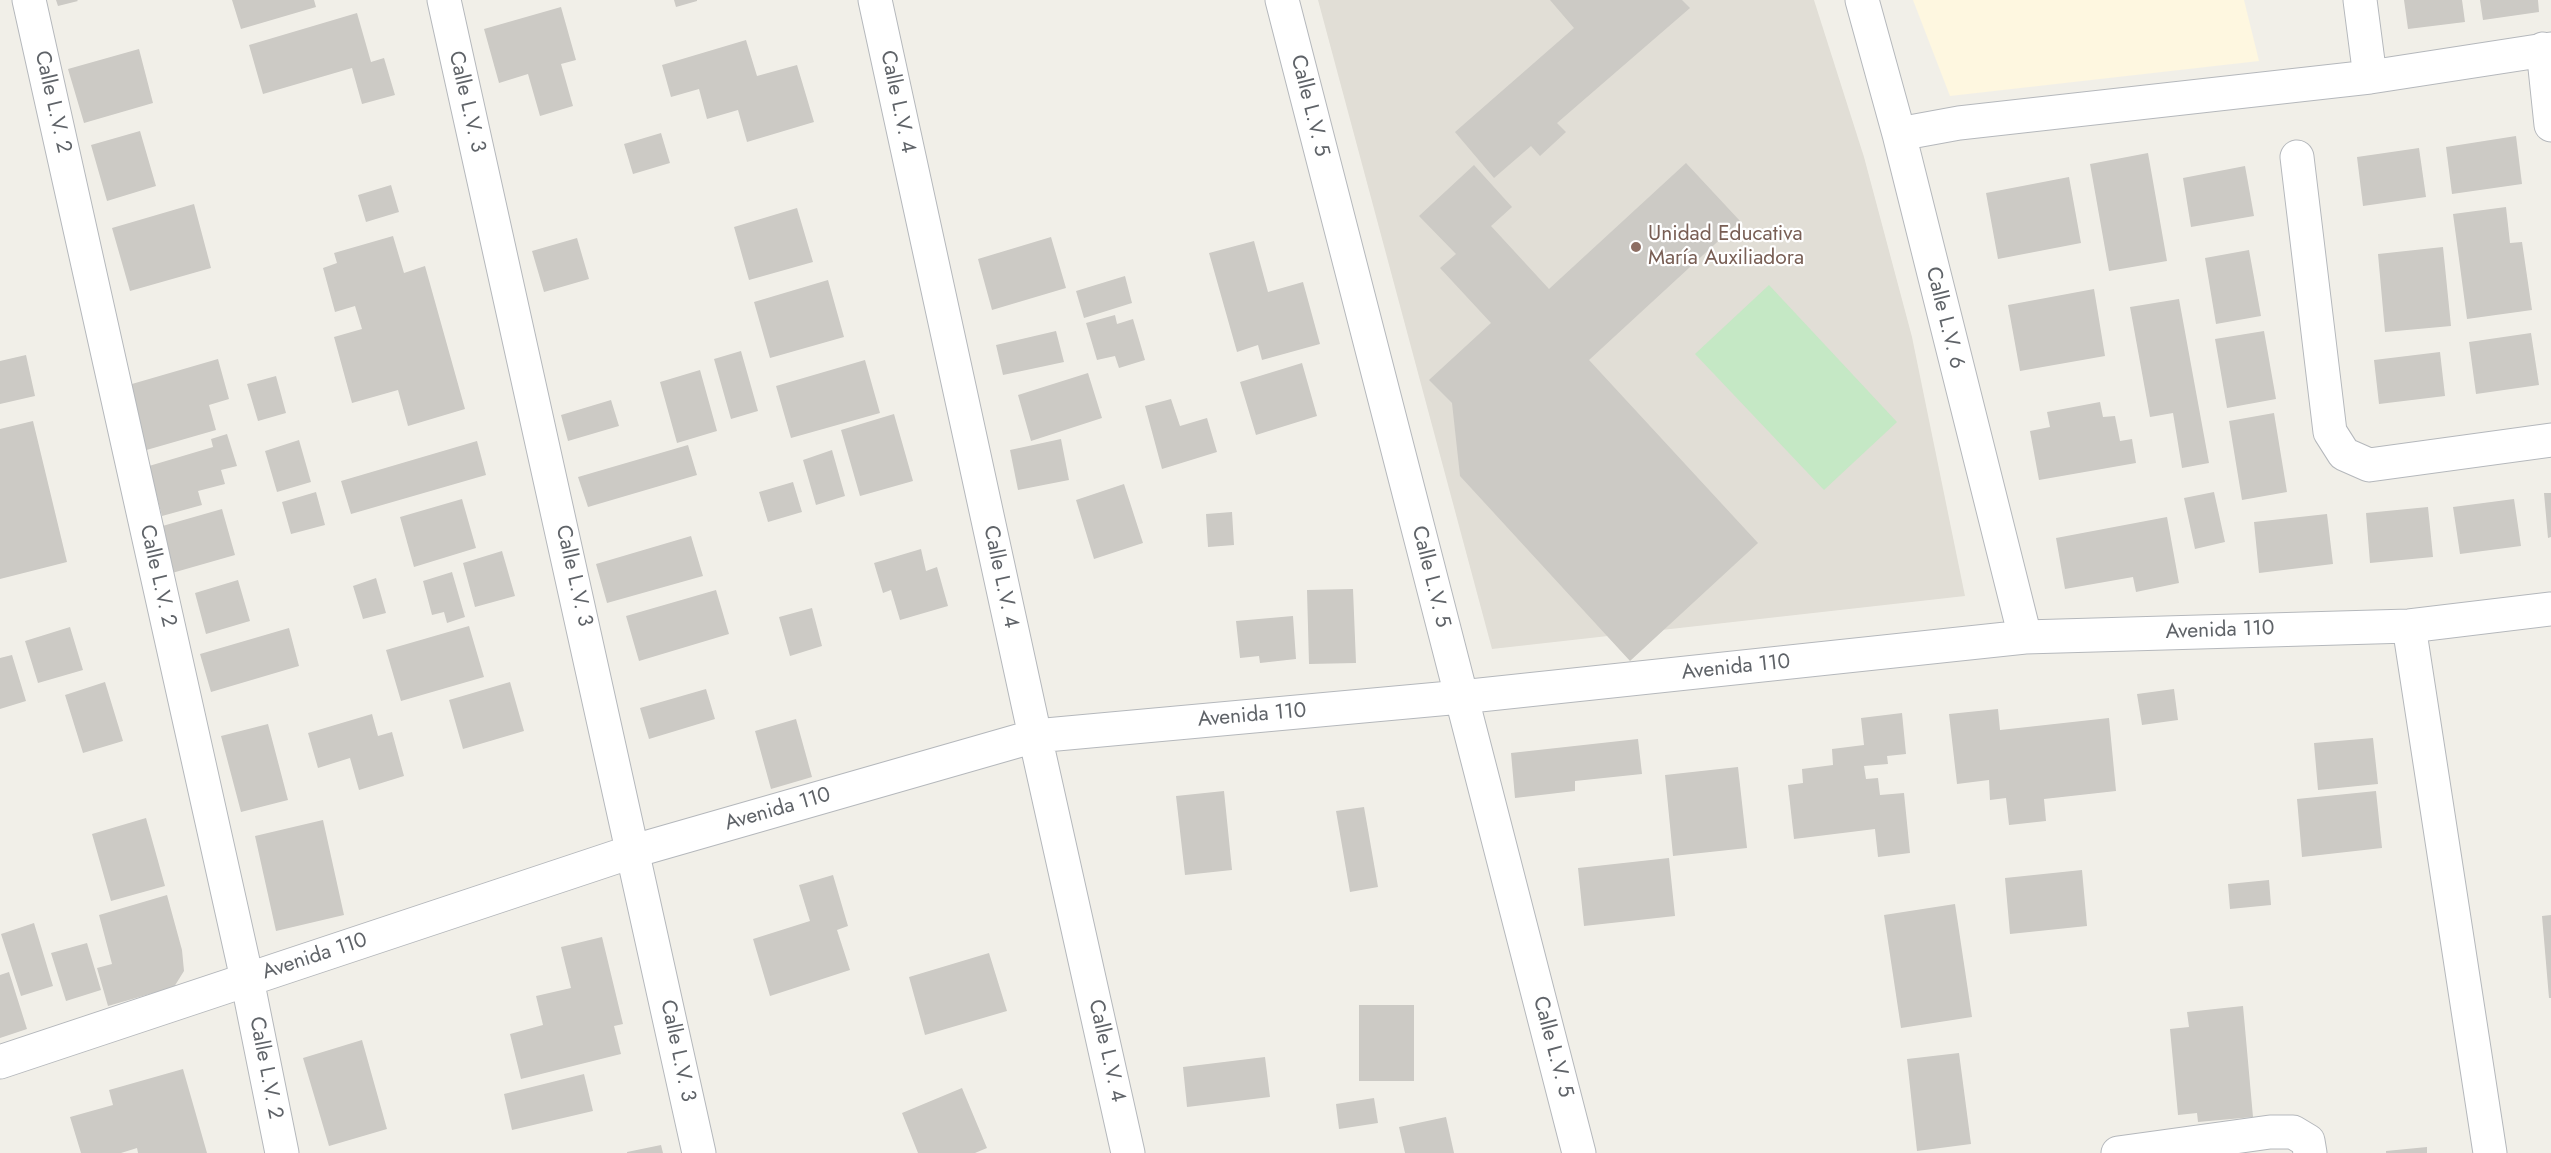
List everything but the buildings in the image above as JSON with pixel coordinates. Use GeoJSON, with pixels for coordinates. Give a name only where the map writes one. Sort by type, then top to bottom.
{"type":"FeatureCollection","features":[{"type":"Feature","properties":{"kind":"street","name":"Calle L.V. 2"},"geometry":{"type":"LineString","coordinates":[[29,0],[247,979],[282,1153]]}},
{"type":"Feature","properties":{"kind":"street","name":"Calle L.V. 3"},"geometry":{"type":"LineString","coordinates":[[444,0],[699,1153]]}},
{"type":"Feature","properties":{"kind":"street","name":"Calle L.V. 4"},"geometry":{"type":"LineString","coordinates":[[875,0],[1128,1153]]}},
{"type":"Feature","properties":{"kind":"street","name":"Calle L.V. 5"},"geometry":{"type":"LineString","coordinates":[[1282,0],[1579,1153]]}},
{"type":"Feature","properties":{"kind":"street","name":"Calle L.V. 6"},"geometry":{"type":"LineString","coordinates":[[1862,0],[1899,134],[2025,637]]}},
{"type":"Feature","properties":{"kind":"street"},"geometry":{"type":"LineString","coordinates":[[2360,0],[2370,77]]}},
{"type":"Feature","properties":{"kind":"street"},"geometry":{"type":"LineString","coordinates":[[1899,134],[1959,123],[2370,77],[2547,49],[2551,125]]}},
{"type":"Feature","properties":{"kind":"street"},"geometry":{"type":"LineString","coordinates":[[2297,157],[2330,432],[2344,454],[2369,465],[2551,440]]}},
{"type":"Feature","properties":{"kind":"street","name":"Avenida 110"},"geometry":{"type":"LineString","coordinates":[[0,1062],[634,851],[1035,736],[1461,697],[2025,637],[2409,626],[2551,609]]}},
{"type":"Feature","properties":{"kind":"street"},"geometry":{"type":"LineString","coordinates":[[2409,626],[2490,1153]]}},
{"type":"Feature","properties":{"kind":"street"},"geometry":{"type":"LineString","coordinates":[[2118,1153],[2270,1132],[2293,1132],[2308,1141],[2310,1153]]}},
{"type":"Feature","properties":{"kind":"shaded area","name":"Unidad Educativa María Auxiliadora"},"geometry":{"type":"Polygon","coordinates":[[[1318,0],[1814,0],[1864,157],[1912,337],[1965,596],[1492,649],[1318,0]]]}},
{"type":"Feature","properties":{"kind":"shaded area"},"geometry":{"type":"Polygon","coordinates":[[[1913,0],[2244,0],[2259,61],[1950,96],[1913,0]]]}},
{"type":"Feature","properties":{"kind":"green space"},"geometry":{"type":"Polygon","coordinates":[[[1769,285],[1897,422],[1824,490],[1695,354],[1769,285]]]}},
{"type":"Feature","properties":{"kind":"place","name":"Unidad Educativa María Auxiliadora"},"geometry":{"type":"Point","coordinates":[1636,247]}}]}
